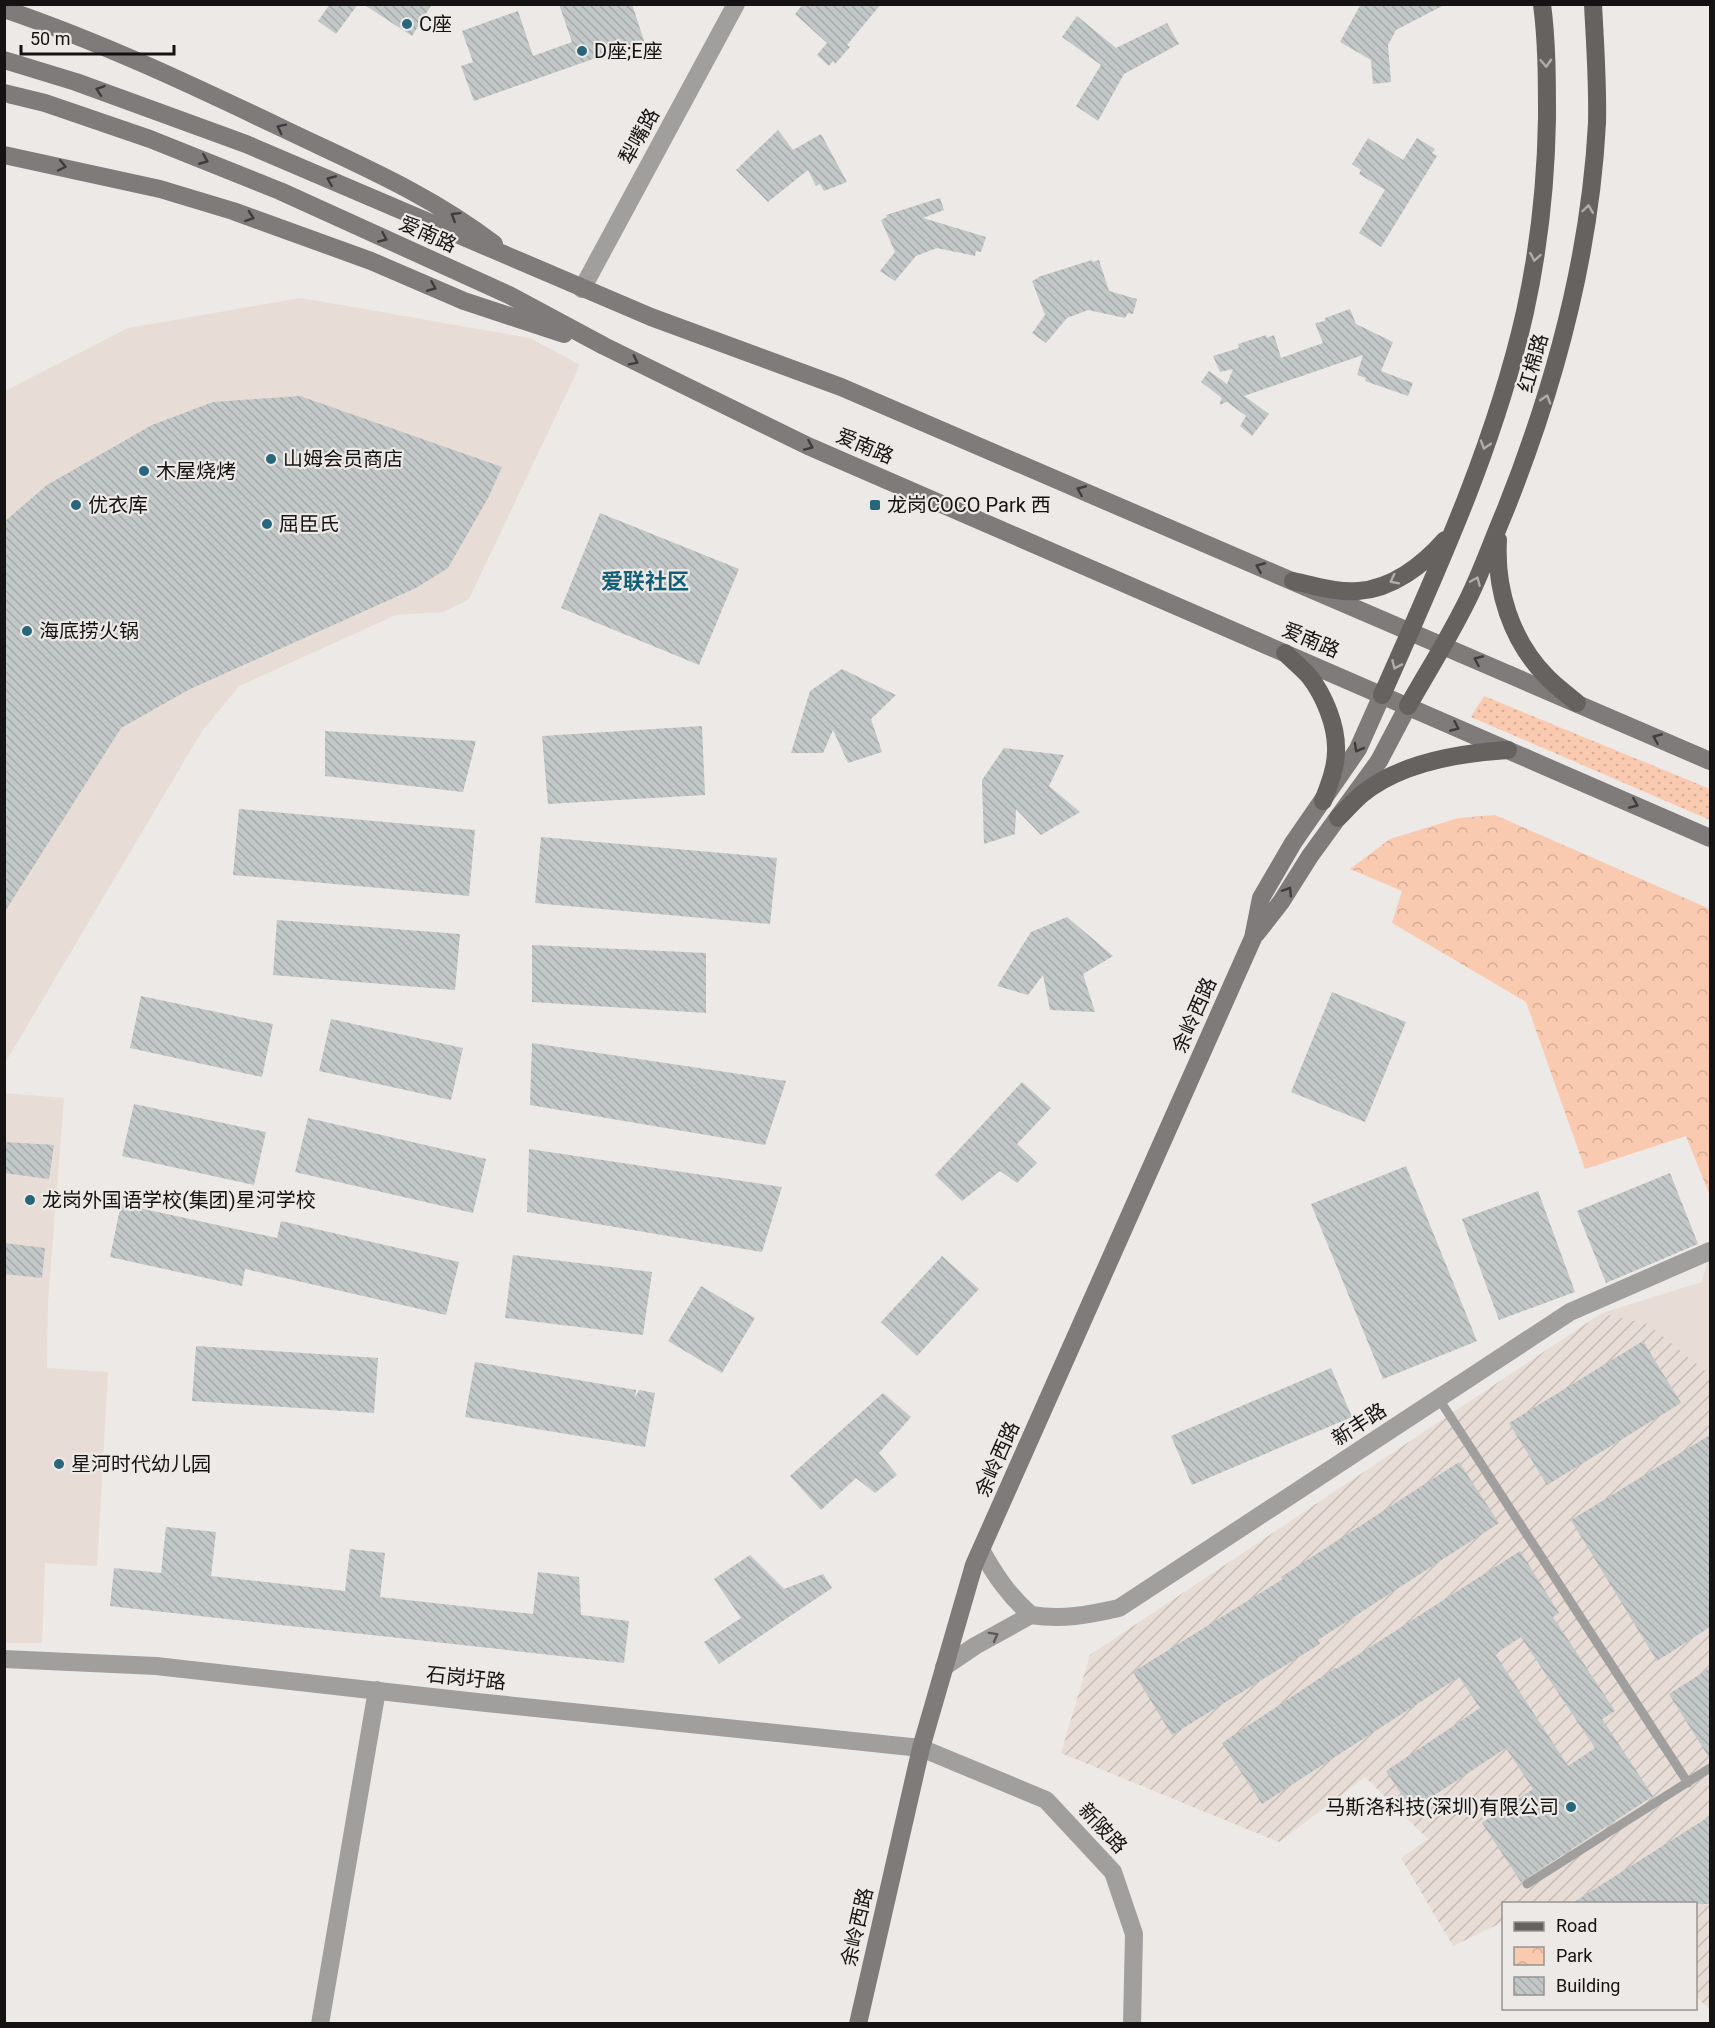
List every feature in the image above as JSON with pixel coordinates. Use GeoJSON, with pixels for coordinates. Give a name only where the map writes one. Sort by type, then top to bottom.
{"type":"FeatureCollection","features":[{"type":"Feature","properties":{"kind":"main road","name":"红棉路"},"geometry":{"type":"LineString","coordinates":[[1382,695],[1454,530],[1502,394],[1525,312],[1541,223],[1546,159],[1547,88],[1542,4]]}},
{"type":"Feature","properties":{"kind":"main road","name":"红棉路"},"geometry":{"type":"LineString","coordinates":[[1408,706],[1470,595],[1545,402],[1564,338],[1581,263],[1597,122],[1593,4]]}},
{"type":"Feature","properties":{"kind":"main road"},"geometry":{"type":"LineString","coordinates":[[4,9],[55,27],[215,96],[387,178],[463,220],[519,263]]}},
{"type":"Feature","properties":{"kind":"main road","name":"爱南路"},"geometry":{"type":"LineString","coordinates":[[4,60],[76,82],[246,144],[582,289],[841,387],[1710,761]]}},
{"type":"Feature","properties":{"kind":"main road","name":"爱南路"},"geometry":{"type":"LineString","coordinates":[[4,93],[45,104],[150,139],[280,191],[476,280],[808,446],[1710,838]]}},
{"type":"Feature","properties":{"kind":"main road"},"geometry":{"type":"LineString","coordinates":[[4,155],[160,189],[233,211],[351,254],[490,311],[604,346]]}},
{"type":"Feature","properties":{"kind":"main road"},"geometry":{"type":"LineString","coordinates":[[1498,526],[1496,563],[1511,625],[1525,650],[1545,676],[1577,703]]}},
{"type":"Feature","properties":{"kind":"main road"},"geometry":{"type":"LineString","coordinates":[[1293,581],[1331,589],[1358,591],[1387,585],[1431,555],[1454,530]]}},
{"type":"Feature","properties":{"kind":"main road"},"geometry":{"type":"LineString","coordinates":[[1285,653],[1308,676],[1323,699],[1332,722],[1336,749],[1333,775],[1323,801]]}},
{"type":"Feature","properties":{"kind":"main road","name":"余岭西路"},"geometry":{"type":"LineString","coordinates":[[858,2024],[921,1748],[974,1565],[1253,938],[1261,898],[1293,843],[1359,749],[1382,695]]}},
{"type":"Feature","properties":{"kind":"main road","name":"余岭西路"},"geometry":{"type":"LineString","coordinates":[[1253,938],[1281,902],[1310,856],[1378,761],[1408,706]]}},
{"type":"Feature","properties":{"kind":"main road"},"geometry":{"type":"LineString","coordinates":[[1338,818],[1362,794],[1417,766],[1473,752],[1508,750]]}},
{"type":"Feature","properties":{"kind":"street","name":"犁嘴路"},"geometry":{"type":"LineString","coordinates":[[582,289],[736,4]]}},
{"type":"Feature","properties":{"kind":"street","name":"新丰路"},"geometry":{"type":"LineString","coordinates":[[1031,1615],[1053,1618],[1082,1616],[1119,1608],[1570,1312],[1710,1251]]}},
{"type":"Feature","properties":{"kind":"street"},"geometry":{"type":"LineString","coordinates":[[944,1667],[975,1646],[1031,1615],[1012,1598],[995,1575],[981,1550]]}},
{"type":"Feature","properties":{"kind":"street","name":"石岗圩路"},"geometry":{"type":"LineString","coordinates":[[4,1659],[156,1666],[921,1748]]}},
{"type":"Feature","properties":{"kind":"street"},"geometry":{"type":"LineString","coordinates":[[320,2024],[377,1690]]}},
{"type":"Feature","properties":{"kind":"street","name":"新陂路"},"geometry":{"type":"LineString","coordinates":[[921,1748],[1046,1800],[1113,1872],[1134,1934],[1132,2024]]}},
{"type":"Feature","properties":{"kind":"lane"},"geometry":{"type":"LineString","coordinates":[[1439,1399],[1688,1783]]}},
{"type":"Feature","properties":{"kind":"lane"},"geometry":{"type":"LineString","coordinates":[[1527,1884],[1710,1768]]}},
{"type":"Feature","properties":{"kind":"shaded area"},"geometry":{"type":"Polygon","coordinates":[[[301,298],[530,338],[580,365],[469,599],[444,612],[396,615],[239,686],[202,731],[5,1063],[5,391],[128,328],[301,298]]]}},
{"type":"Feature","properties":{"kind":"shaded area"},"geometry":{"type":"Polygon","coordinates":[[[5,1093],[64,1098],[48,1302],[47,1368],[108,1372],[97,1566],[45,1563],[42,1643],[5,1643],[5,1093]]]}},
{"type":"Feature","properties":{"kind":"shaded area"},"geometry":{"type":"Polygon","coordinates":[[[1710,1252],[1710,1375],[1648,1324],[1602,1313],[1702,1282],[1710,1252]]]}},
{"type":"Feature","properties":{"kind":"shaded area"},"geometry":{"type":"Polygon","coordinates":[[[1602,1313],[1648,1324],[1710,1375],[1710,2009],[1697,1998],[1697,1902],[1502,1902],[1502,1922],[1453,1946],[1401,1858],[1428,1839],[1365,1777],[1279,1842],[1061,1753],[1090,1655],[1602,1313]]]}},
{"type":"Feature","properties":{"kind":"green space"},"geometry":{"type":"Polygon","coordinates":[[[1484,696],[1710,789],[1710,820],[1471,717],[1484,696]]]}},
{"type":"Feature","properties":{"kind":"green space"},"geometry":{"type":"Polygon","coordinates":[[[1495,815],[1710,909],[1710,1196],[1686,1136],[1585,1169],[1526,1002],[1392,923],[1402,891],[1350,869],[1390,839],[1458,818],[1495,815]]]}},
{"type":"Feature","properties":{"kind":"building"},"geometry":{"type":"Polygon","coordinates":[[[330,4],[358,4],[336,34],[318,21],[330,4]]]}},
{"type":"Feature","properties":{"kind":"building","name":"C座"},"geometry":{"type":"Polygon","coordinates":[[[363,4],[432,4],[412,36],[363,4]]]}},
{"type":"Feature","properties":{"kind":"building","name":"D座;E座"},"geometry":{"type":"Polygon","coordinates":[[[559,4],[632,4],[644,41],[474,101],[461,66],[473,62],[462,31],[518,11],[533,56],[572,42],[559,4]]]}},
{"type":"Feature","properties":{"kind":"building"},"geometry":{"type":"Polygon","coordinates":[[[803,4],[881,4],[847,45],[850,47],[835,64],[833,61],[829,66],[817,55],[827,43],[795,14],[803,4]]]}},
{"type":"Feature","properties":{"kind":"building"},"geometry":{"type":"Polygon","coordinates":[[[1361,4],[1446,4],[1396,30],[1388,45],[1391,82],[1373,84],[1371,60],[1340,42],[1361,4]]]}},
{"type":"Feature","properties":{"kind":"building"},"geometry":{"type":"Polygon","coordinates":[[[1077,16],[1116,48],[1167,23],[1179,44],[1124,74],[1098,121],[1076,106],[1101,65],[1062,37],[1077,16]]]}},
{"type":"Feature","properties":{"kind":"building"},"geometry":{"type":"Polygon","coordinates":[[[778,130],[793,150],[821,134],[847,182],[824,191],[820,184],[816,186],[808,170],[768,202],[736,170],[778,130]]]}},
{"type":"Feature","properties":{"kind":"building"},"geometry":{"type":"Polygon","coordinates":[[[1368,138],[1403,160],[1417,138],[1435,149],[1432,153],[1437,156],[1381,247],[1359,233],[1385,190],[1359,174],[1361,170],[1352,164],[1368,138]]]}},
{"type":"Feature","properties":{"kind":"building"},"geometry":{"type":"Polygon","coordinates":[[[940,198],[944,210],[923,218],[986,237],[981,252],[976,251],[975,256],[937,248],[916,256],[895,281],[880,271],[895,252],[881,220],[887,217],[886,215],[940,198]]]}},
{"type":"Feature","properties":{"kind":"building"},"geometry":{"type":"Polygon","coordinates":[[[1092,260],[1093,262],[1099,260],[1109,291],[1137,299],[1133,314],[1128,313],[1125,318],[1088,310],[1067,318],[1046,343],[1032,333],[1045,315],[1032,281],[1092,260]]]}},
{"type":"Feature","properties":{"kind":"building"},"geometry":{"type":"Polygon","coordinates":[[[1350,309],[1356,324],[1393,342],[1381,371],[1413,383],[1408,396],[1365,381],[1366,378],[1357,375],[1363,355],[1244,396],[1269,414],[1252,436],[1240,426],[1246,416],[1227,402],[1219,405],[1222,398],[1201,382],[1209,371],[1227,384],[1233,369],[1220,372],[1213,356],[1239,348],[1238,344],[1266,335],[1267,338],[1274,335],[1281,358],[1323,343],[1315,323],[1325,321],[1325,318],[1350,309]]]}},
{"type":"Feature","properties":{"kind":"building"},"geometry":{"type":"Polygon","coordinates":[[[300,396],[502,467],[488,498],[448,568],[416,588],[190,689],[121,728],[4,913],[4,522],[47,485],[152,425],[213,402],[300,396]]]}},
{"type":"Feature","properties":{"kind":"building"},"geometry":{"type":"Polygon","coordinates":[[[600,513],[739,569],[699,665],[561,608],[600,513]]]}},
{"type":"Feature","properties":{"kind":"building"},"geometry":{"type":"Polygon","coordinates":[[[842,669],[896,695],[871,719],[882,752],[848,763],[833,730],[823,753],[791,753],[810,691],[842,669]]]}},
{"type":"Feature","properties":{"kind":"building"},"geometry":{"type":"Polygon","coordinates":[[[702,726],[705,795],[548,804],[542,736],[702,726]]]}},
{"type":"Feature","properties":{"kind":"building"},"geometry":{"type":"Polygon","coordinates":[[[325,731],[476,741],[463,792],[325,776],[325,731]]]}},
{"type":"Feature","properties":{"kind":"building"},"geometry":{"type":"Polygon","coordinates":[[[1004,748],[1064,755],[1049,786],[1080,812],[1041,835],[1016,809],[1015,834],[984,844],[982,780],[1004,748]]]}},
{"type":"Feature","properties":{"kind":"building"},"geometry":{"type":"Polygon","coordinates":[[[239,809],[475,830],[469,896],[233,875],[239,809]]]}},
{"type":"Feature","properties":{"kind":"building"},"geometry":{"type":"Polygon","coordinates":[[[541,837],[777,858],[770,924],[535,903],[541,837]]]}},
{"type":"Feature","properties":{"kind":"building"},"geometry":{"type":"Polygon","coordinates":[[[1067,917],[1113,956],[1083,974],[1095,1012],[1050,1010],[1043,975],[1028,995],[997,986],[1031,932],[1067,917]]]}},
{"type":"Feature","properties":{"kind":"building"},"geometry":{"type":"Polygon","coordinates":[[[277,920],[460,934],[455,990],[273,975],[277,920]]]}},
{"type":"Feature","properties":{"kind":"building"},"geometry":{"type":"Polygon","coordinates":[[[532,945],[706,953],[706,1013],[532,1002],[532,945]]]}},
{"type":"Feature","properties":{"kind":"building"},"geometry":{"type":"Polygon","coordinates":[[[1332,992],[1406,1022],[1365,1122],[1291,1092],[1332,992]]]}},
{"type":"Feature","properties":{"kind":"building"},"geometry":{"type":"Polygon","coordinates":[[[141,996],[273,1024],[262,1077],[130,1048],[141,996]]]}},
{"type":"Feature","properties":{"kind":"building"},"geometry":{"type":"Polygon","coordinates":[[[331,1019],[463,1048],[451,1100],[319,1071],[331,1019]]]}},
{"type":"Feature","properties":{"kind":"building"},"geometry":{"type":"Polygon","coordinates":[[[532,1043],[786,1081],[765,1145],[530,1105],[532,1043]]]}},
{"type":"Feature","properties":{"kind":"building"},"geometry":{"type":"Polygon","coordinates":[[[1022,1082],[1051,1108],[1017,1144],[1037,1163],[1017,1183],[1000,1171],[962,1201],[935,1175],[1022,1082]]]}},
{"type":"Feature","properties":{"kind":"building"},"geometry":{"type":"Polygon","coordinates":[[[134,1104],[266,1132],[254,1185],[122,1156],[134,1104]]]}},
{"type":"Feature","properties":{"kind":"building"},"geometry":{"type":"Polygon","coordinates":[[[308,1118],[486,1159],[473,1213],[295,1172],[308,1118]]]}},
{"type":"Feature","properties":{"kind":"building"},"geometry":{"type":"Polygon","coordinates":[[[4,1142],[54,1145],[49,1179],[4,1173],[4,1142]]]}},
{"type":"Feature","properties":{"kind":"building"},"geometry":{"type":"Polygon","coordinates":[[[529,1149],[782,1187],[762,1252],[527,1212],[529,1149]]]}},
{"type":"Feature","properties":{"kind":"building"},"geometry":{"type":"Polygon","coordinates":[[[1406,1166],[1477,1341],[1383,1379],[1311,1204],[1406,1166]]]}},
{"type":"Feature","properties":{"kind":"building"},"geometry":{"type":"Polygon","coordinates":[[[1670,1173],[1698,1244],[1606,1283],[1577,1211],[1670,1173]]]}},
{"type":"Feature","properties":{"kind":"building"},"geometry":{"type":"Polygon","coordinates":[[[1538,1191],[1575,1292],[1499,1320],[1462,1219],[1538,1191]]]}},
{"type":"Feature","properties":{"kind":"building"},"geometry":{"type":"Polygon","coordinates":[[[121,1204],[277,1238],[281,1221],[459,1262],[446,1315],[245,1269],[242,1286],[110,1257],[121,1204]]]}},
{"type":"Feature","properties":{"kind":"building"},"geometry":{"type":"Polygon","coordinates":[[[4,1243],[45,1248],[42,1278],[4,1274],[4,1243]]]}},
{"type":"Feature","properties":{"kind":"building"},"geometry":{"type":"Polygon","coordinates":[[[513,1255],[652,1272],[643,1335],[505,1318],[513,1255]]]}},
{"type":"Feature","properties":{"kind":"building"},"geometry":{"type":"Polygon","coordinates":[[[942,1256],[979,1289],[917,1356],[881,1322],[942,1256]]]}},
{"type":"Feature","properties":{"kind":"building"},"geometry":{"type":"Polygon","coordinates":[[[701,1286],[755,1318],[722,1373],[668,1341],[701,1286]]]}},
{"type":"Feature","properties":{"kind":"building"},"geometry":{"type":"Polygon","coordinates":[[[1643,1341],[1681,1403],[1547,1485],[1509,1423],[1643,1341]]]}},
{"type":"Feature","properties":{"kind":"building"},"geometry":{"type":"Polygon","coordinates":[[[196,1346],[378,1358],[374,1413],[192,1401],[196,1346]]]}},
{"type":"Feature","properties":{"kind":"building"},"geometry":{"type":"Polygon","coordinates":[[[475,1362],[636,1390],[635,1398],[639,1390],[655,1393],[645,1447],[465,1417],[475,1362]]]}},
{"type":"Feature","properties":{"kind":"building"},"geometry":{"type":"Polygon","coordinates":[[[1331,1368],[1352,1417],[1192,1485],[1171,1436],[1331,1368]]]}},
{"type":"Feature","properties":{"kind":"building"},"geometry":{"type":"Polygon","coordinates":[[[883,1393],[911,1417],[879,1453],[897,1475],[875,1493],[856,1478],[821,1510],[790,1476],[883,1393]]]}},
{"type":"Feature","properties":{"kind":"building"},"geometry":{"type":"Polygon","coordinates":[[[1710,1435],[1710,1627],[1657,1661],[1571,1520],[1710,1435]]]}},
{"type":"Feature","properties":{"kind":"building"},"geometry":{"type":"Polygon","coordinates":[[[1459,1462],[1499,1523],[1318,1640],[1320,1644],[1172,1735],[1133,1672],[1283,1579],[1281,1577],[1459,1462]]]}},
{"type":"Feature","properties":{"kind":"building"},"geometry":{"type":"Polygon","coordinates":[[[166,1527],[216,1532],[211,1576],[345,1591],[350,1549],[385,1553],[380,1597],[533,1614],[538,1572],[579,1577],[581,1615],[629,1621],[624,1663],[110,1606],[114,1568],[161,1573],[166,1527]]]}},
{"type":"Feature","properties":{"kind":"building"},"geometry":{"type":"Polygon","coordinates":[[[1520,1551],[1559,1613],[1553,1617],[1615,1711],[1602,1719],[1653,1796],[1521,1882],[1482,1823],[1533,1789],[1506,1748],[1412,1810],[1386,1771],[1480,1708],[1459,1677],[1262,1804],[1222,1743],[1520,1551]],[[1521,1637],[1495,1654],[1568,1766],[1595,1748],[1521,1637]]]}},
{"type":"Feature","properties":{"kind":"building"},"geometry":{"type":"Polygon","coordinates":[[[750,1555],[784,1589],[823,1574],[832,1588],[719,1664],[704,1642],[741,1618],[714,1579],[750,1555]]]}},
{"type":"Feature","properties":{"kind":"building"},"geometry":{"type":"Polygon","coordinates":[[[1710,1668],[1710,1759],[1669,1694],[1710,1668]]]}},
{"type":"Feature","properties":{"kind":"building"},"geometry":{"type":"Polygon","coordinates":[[[1710,1816],[1710,1904],[1697,1904],[1697,1902],[1574,1902],[1710,1816]]]}},
{"type":"Feature","properties":{"kind":"place","name":"C座"},"geometry":{"type":"Point","coordinates":[407,24]}},
{"type":"Feature","properties":{"kind":"place","name":"D座;E座"},"geometry":{"type":"Point","coordinates":[582,51]}},
{"type":"Feature","properties":{"kind":"place","name":"山姆会员商店"},"geometry":{"type":"Point","coordinates":[271,459]}},
{"type":"Feature","properties":{"kind":"place","name":"木屋烧烤"},"geometry":{"type":"Point","coordinates":[144,471]}},
{"type":"Feature","properties":{"kind":"place","name":"优衣库"},"geometry":{"type":"Point","coordinates":[76,505]}},
{"type":"Feature","properties":{"kind":"place","name":"龙岗COCO Park 西"},"geometry":{"type":"Point","coordinates":[875,505]}},
{"type":"Feature","properties":{"kind":"place","name":"屈臣氏"},"geometry":{"type":"Point","coordinates":[267,524]}},
{"type":"Feature","properties":{"kind":"place","name":"海底捞火锅"},"geometry":{"type":"Point","coordinates":[27,631]}},
{"type":"Feature","properties":{"kind":"place","name":"龙岗外国语学校(集团)星河学校"},"geometry":{"type":"Point","coordinates":[30,1200]}},
{"type":"Feature","properties":{"kind":"place","name":"星河时代幼儿园"},"geometry":{"type":"Point","coordinates":[59,1464]}},
{"type":"Feature","properties":{"kind":"place","name":"马斯洛科技(深圳)有限公司"},"geometry":{"type":"Point","coordinates":[1571,1807]}},
{"type":"Feature","properties":{"kind":"district","name":"爱联社区"},"geometry":{"type":"Point","coordinates":[645,581]}}]}
